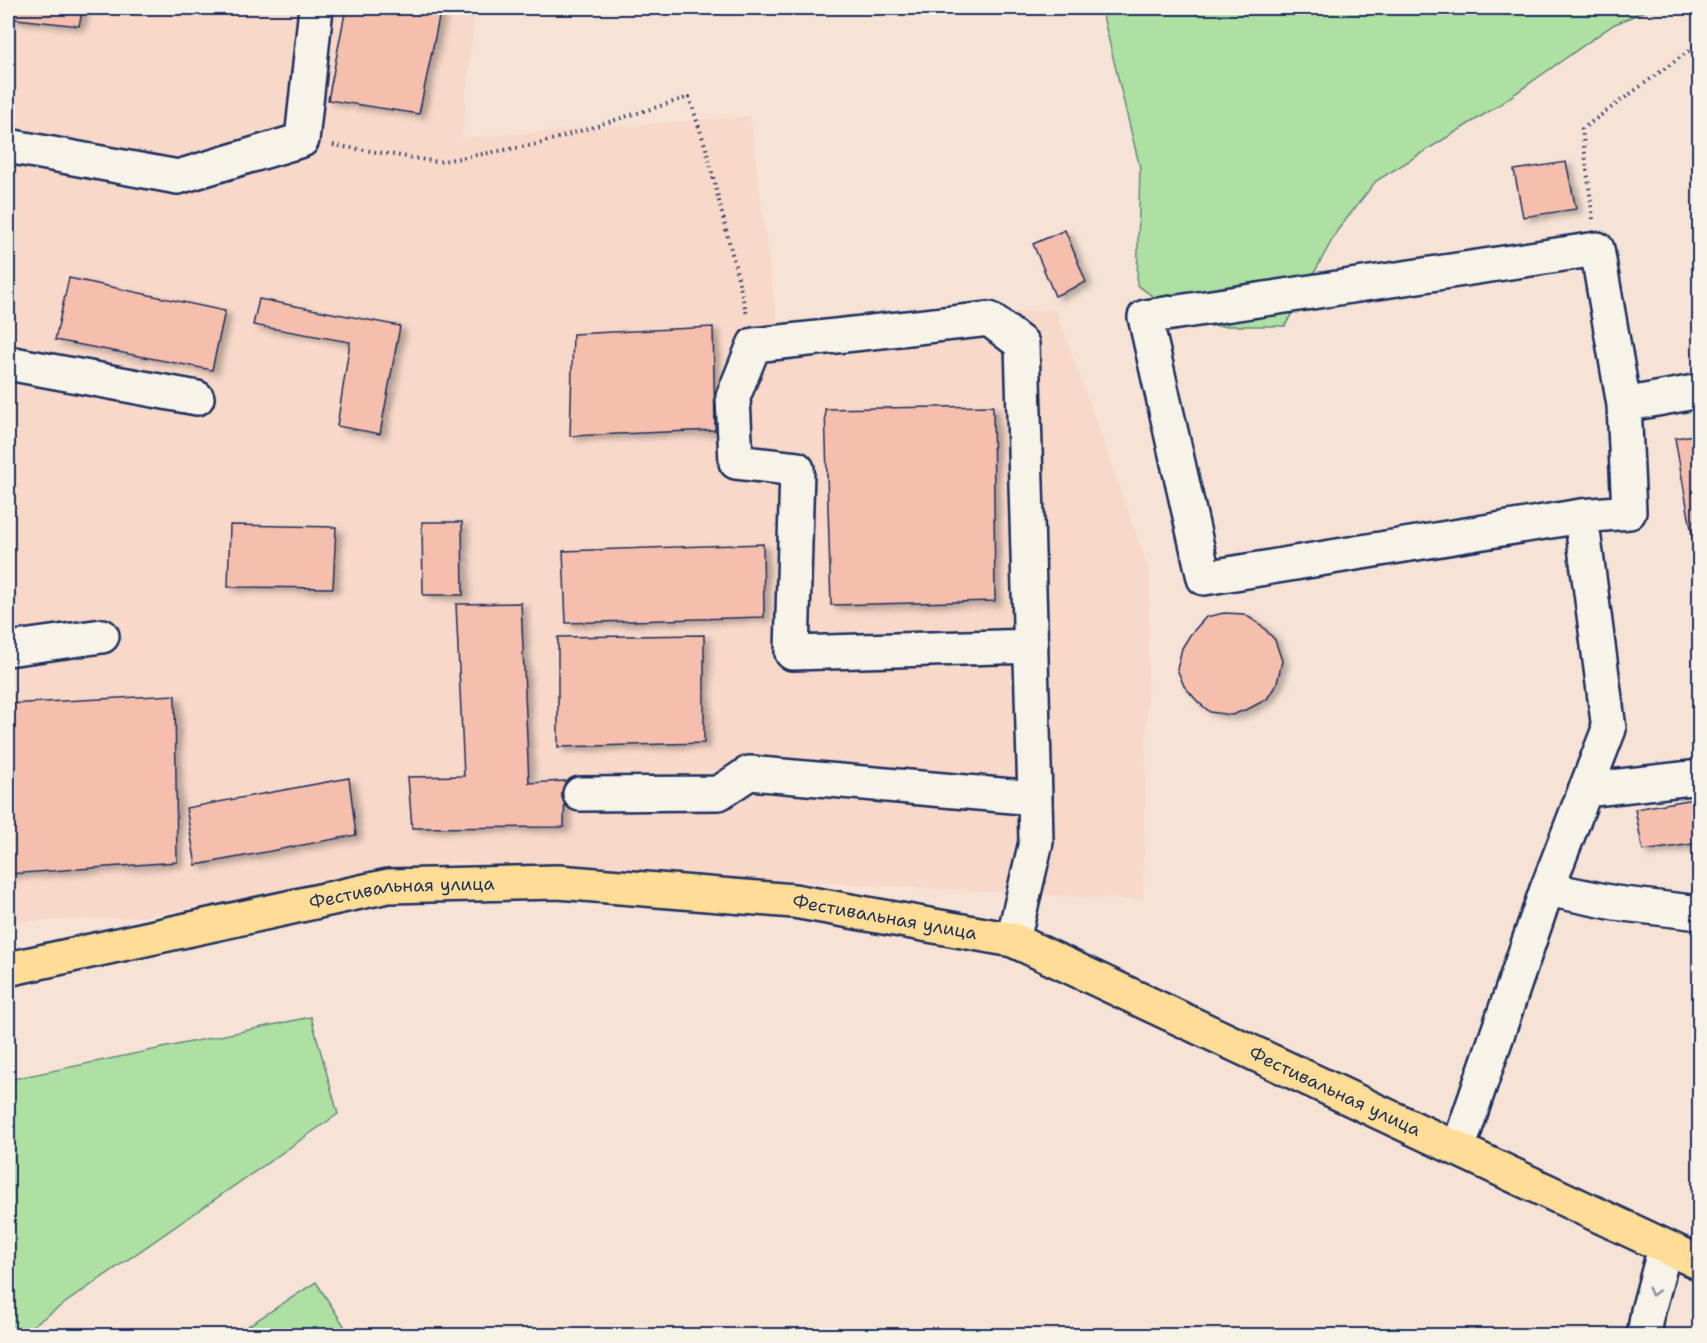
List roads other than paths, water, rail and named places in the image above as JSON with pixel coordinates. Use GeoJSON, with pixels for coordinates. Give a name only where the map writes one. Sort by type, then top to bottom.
{"type":"FeatureCollection","features":[{"type":"Feature","properties":{"kind":"main road","name":"Фестивальная улица"},"geometry":{"type":"LineString","coordinates":[[8,969],[388,886],[558,882],[794,901],[1013,940],[1700,1263]]}},
{"type":"Feature","properties":{"kind":"lane"},"geometry":{"type":"LineString","coordinates":[[8,146],[178,177],[302,140],[316,8]]}},
{"type":"Feature","properties":{"kind":"lane"},"geometry":{"type":"LineString","coordinates":[[1597,249],[1624,405],[1629,512],[1581,516],[1204,578],[1145,317],[1597,249]]}},
{"type":"Feature","properties":{"kind":"lane"},"geometry":{"type":"LineString","coordinates":[[1013,940],[1036,842],[1022,344],[989,319],[754,345],[733,397],[736,462],[797,469],[792,653],[1030,646]]}},
{"type":"Feature","properties":{"kind":"lane"},"geometry":{"type":"LineString","coordinates":[[8,363],[197,398]]}},
{"type":"Feature","properties":{"kind":"lane"},"geometry":{"type":"LineString","coordinates":[[1624,405],[1700,391]]}},
{"type":"Feature","properties":{"kind":"lane"},"geometry":{"type":"LineString","coordinates":[[1458,1149],[1547,889],[1609,729],[1581,516]]}},
{"type":"Feature","properties":{"kind":"lane"},"geometry":{"type":"LineString","coordinates":[[8,649],[102,636]]}},
{"type":"Feature","properties":{"kind":"lane"},"geometry":{"type":"LineString","coordinates":[[580,794],[719,793],[749,773],[1035,798]]}},
{"type":"Feature","properties":{"kind":"lane"},"geometry":{"type":"LineString","coordinates":[[1585,790],[1700,777]]}},
{"type":"Feature","properties":{"kind":"lane"},"geometry":{"type":"LineString","coordinates":[[1547,889],[1615,903],[1700,913]]}},
{"type":"Feature","properties":{"kind":"lane"},"geometry":{"type":"LineString","coordinates":[[1644,1335],[1665,1248]]}}]}
